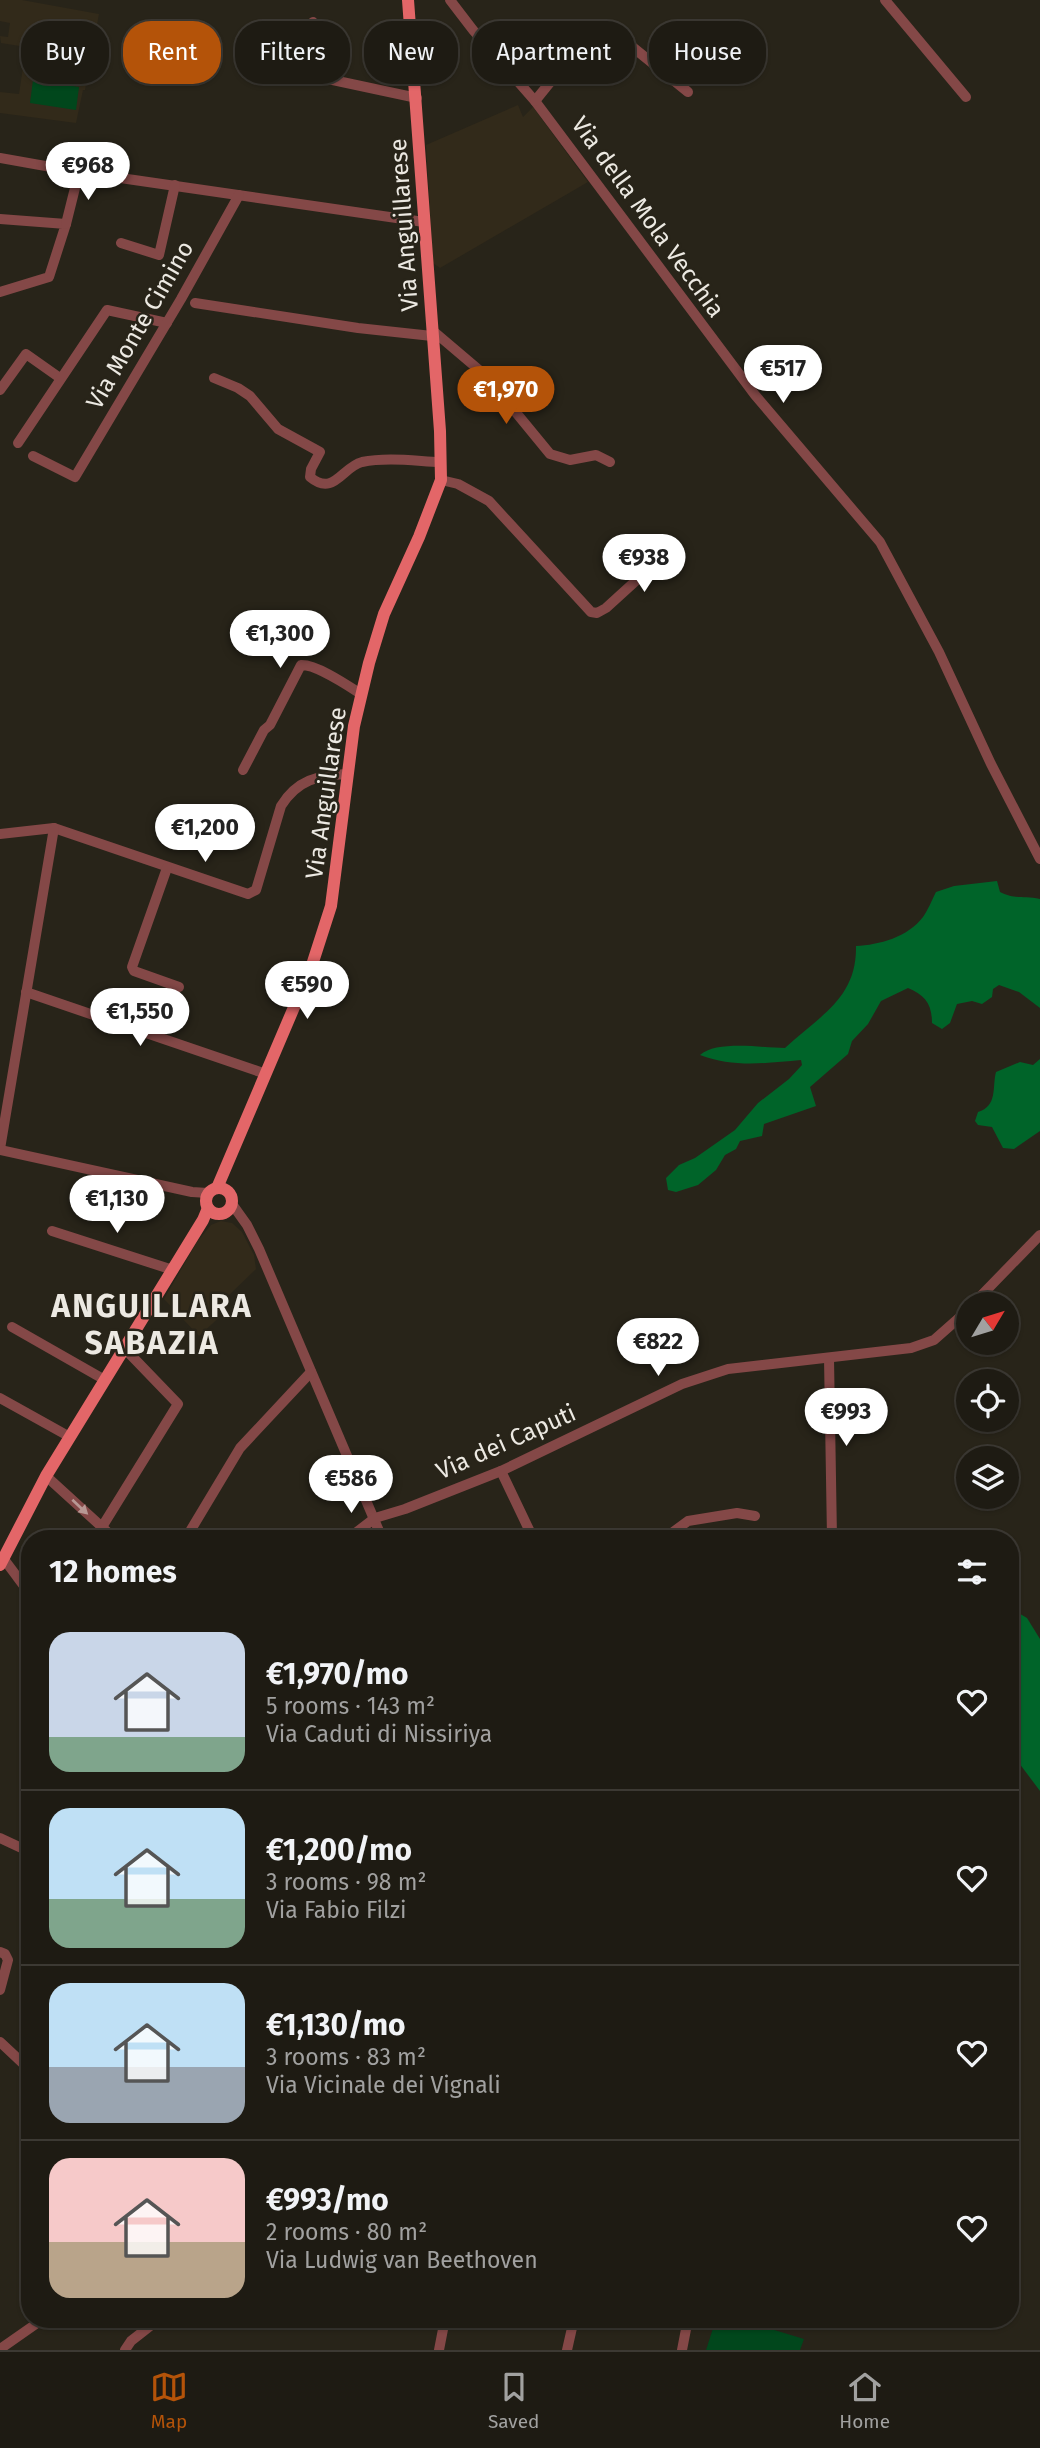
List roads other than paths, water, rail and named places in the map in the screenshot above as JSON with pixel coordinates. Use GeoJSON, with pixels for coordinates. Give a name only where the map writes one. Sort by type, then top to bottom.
{"type":"FeatureCollection","features":[{"type":"Feature","properties":{"kind":"main road","name":"Via Anguillarese"},"geometry":{"type":"LineString","coordinates":[[2,1562],[46,1476],[173,1270],[219,1205],[226,1167],[312,965],[331,906],[347,774],[362,694],[384,614],[441,480],[417,98],[408,0]]}},
{"type":"Feature","properties":{"kind":"street","name":"Via della Mola Vecchia"},"geometry":{"type":"LineString","coordinates":[[450,0],[472,30],[535,102],[755,395],[880,542],[939,652],[991,764],[1040,859]]}},
{"type":"Feature","properties":{"kind":"street"},"geometry":{"type":"LineString","coordinates":[[886,0],[965,97]]}},
{"type":"Feature","properties":{"kind":"street"},"geometry":{"type":"LineString","coordinates":[[535,102],[589,34],[602,28],[614,33],[688,92]]}},
{"type":"Feature","properties":{"kind":"street"},"geometry":{"type":"LineString","coordinates":[[350,84],[417,98]]}},
{"type":"Feature","properties":{"kind":"street"},"geometry":{"type":"LineString","coordinates":[[0,158],[424,222]]}},
{"type":"Feature","properties":{"kind":"street"},"geometry":{"type":"LineString","coordinates":[[0,292],[50,276],[79,172]]}},
{"type":"Feature","properties":{"kind":"street"},"geometry":{"type":"LineString","coordinates":[[121,243],[159,255],[175,185]]}},
{"type":"Feature","properties":{"kind":"street","name":"Via Monte Cimino"},"geometry":{"type":"LineString","coordinates":[[33,456],[75,477],[167,323],[239,195]]}},
{"type":"Feature","properties":{"kind":"street"},"geometry":{"type":"LineString","coordinates":[[1,222],[66,224]]}},
{"type":"Feature","properties":{"kind":"street"},"geometry":{"type":"LineString","coordinates":[[195,303],[383,331],[432,333],[485,375],[550,454],[570,460],[596,455],[610,462]]}},
{"type":"Feature","properties":{"kind":"street"},"geometry":{"type":"LineString","coordinates":[[18,443],[107,310],[167,323]]}},
{"type":"Feature","properties":{"kind":"street"},"geometry":{"type":"LineString","coordinates":[[0,390],[26,354],[60,378]]}},
{"type":"Feature","properties":{"kind":"street"},"geometry":{"type":"LineString","coordinates":[[214,378],[250,396],[278,429],[320,452],[310,477],[324,484],[337,481],[349,468],[362,463],[400,460],[440,462]]}},
{"type":"Feature","properties":{"kind":"street"},"geometry":{"type":"LineString","coordinates":[[441,480],[458,484],[489,501],[591,612],[597,613],[606,608],[673,547]]}},
{"type":"Feature","properties":{"kind":"street"},"geometry":{"type":"LineString","coordinates":[[243,770],[301,665],[306,664],[319,670],[362,694]]}},
{"type":"Feature","properties":{"kind":"street"},"geometry":{"type":"LineString","coordinates":[[0,834],[54,828],[248,894],[256,890],[281,806],[289,794],[298,785],[311,779],[347,774]]}},
{"type":"Feature","properties":{"kind":"street"},"geometry":{"type":"LineString","coordinates":[[54,828],[0,1149],[192,1192],[219,1205],[259,1249],[379,1530]]}},
{"type":"Feature","properties":{"kind":"street"},"geometry":{"type":"LineString","coordinates":[[167,868],[132,967],[134,971],[179,987]]}},
{"type":"Feature","properties":{"kind":"street"},"geometry":{"type":"LineString","coordinates":[[26,992],[266,1074]]}},
{"type":"Feature","properties":{"kind":"street"},"geometry":{"type":"LineString","coordinates":[[52,1231],[173,1270]]}},
{"type":"Feature","properties":{"kind":"street"},"geometry":{"type":"LineString","coordinates":[[985,1292],[1040,1235]]}},
{"type":"Feature","properties":{"kind":"street","name":"Via dei Caputi"},"geometry":{"type":"LineString","coordinates":[[374,1518],[405,1509],[501,1471],[682,1384],[729,1369],[911,1348],[934,1340],[956,1321]]}},
{"type":"Feature","properties":{"kind":"street"},"geometry":{"type":"LineString","coordinates":[[12,1327],[105,1380]]}},
{"type":"Feature","properties":{"kind":"street"},"geometry":{"type":"LineString","coordinates":[[102,1527],[178,1404],[125,1349]]}},
{"type":"Feature","properties":{"kind":"street"},"geometry":{"type":"LineString","coordinates":[[829,1358],[832,1530]]}},
{"type":"Feature","properties":{"kind":"street"},"geometry":{"type":"LineString","coordinates":[[191,1530],[240,1448],[312,1372]]}},
{"type":"Feature","properties":{"kind":"street"},"geometry":{"type":"LineString","coordinates":[[0,1398],[70,1437]]}},
{"type":"Feature","properties":{"kind":"street"},"geometry":{"type":"LineString","coordinates":[[501,1471],[529,1530]]}},
{"type":"Feature","properties":{"kind":"street"},"geometry":{"type":"LineString","coordinates":[[46,1476],[105,1530]]}},
{"type":"Feature","properties":{"kind":"street"},"geometry":{"type":"LineString","coordinates":[[676,1530],[688,1521],[737,1513],[755,1516]]}},
{"type":"Feature","properties":{"kind":"street"},"geometry":{"type":"LineString","coordinates":[[359,1530],[374,1518]]}},
{"type":"Feature","properties":{"kind":"street"},"geometry":{"type":"LineString","coordinates":[[2,1562],[21,1584]]}},
{"type":"Feature","properties":{"kind":"street"},"geometry":{"type":"LineString","coordinates":[[0,1838],[21,1848]]}},
{"type":"Feature","properties":{"kind":"street"},"geometry":{"type":"LineString","coordinates":[[0,1952],[8,1957],[0,1990]]}},
{"type":"Feature","properties":{"kind":"street"},"geometry":{"type":"LineString","coordinates":[[0,2042],[21,2062]]}},
{"type":"Feature","properties":{"kind":"street"},"geometry":{"type":"LineString","coordinates":[[0,2349],[30,2328]]}},
{"type":"Feature","properties":{"kind":"street"},"geometry":{"type":"LineString","coordinates":[[125,2350],[131,2341],[148,2328]]}},
{"type":"Feature","properties":{"kind":"street"},"geometry":{"type":"LineString","coordinates":[[439,2350],[443,2328]]}},
{"type":"Feature","properties":{"kind":"street"},"geometry":{"type":"LineString","coordinates":[[567,2350],[572,2328]]}},
{"type":"Feature","properties":{"kind":"street"},"geometry":{"type":"LineString","coordinates":[[682,2350],[686,2328]]}},
{"type":"Feature","properties":{"kind":"district","name":"ANGUILLARA SABAZIA"},"geometry":{"type":"Point","coordinates":[152,1324]}}]}
